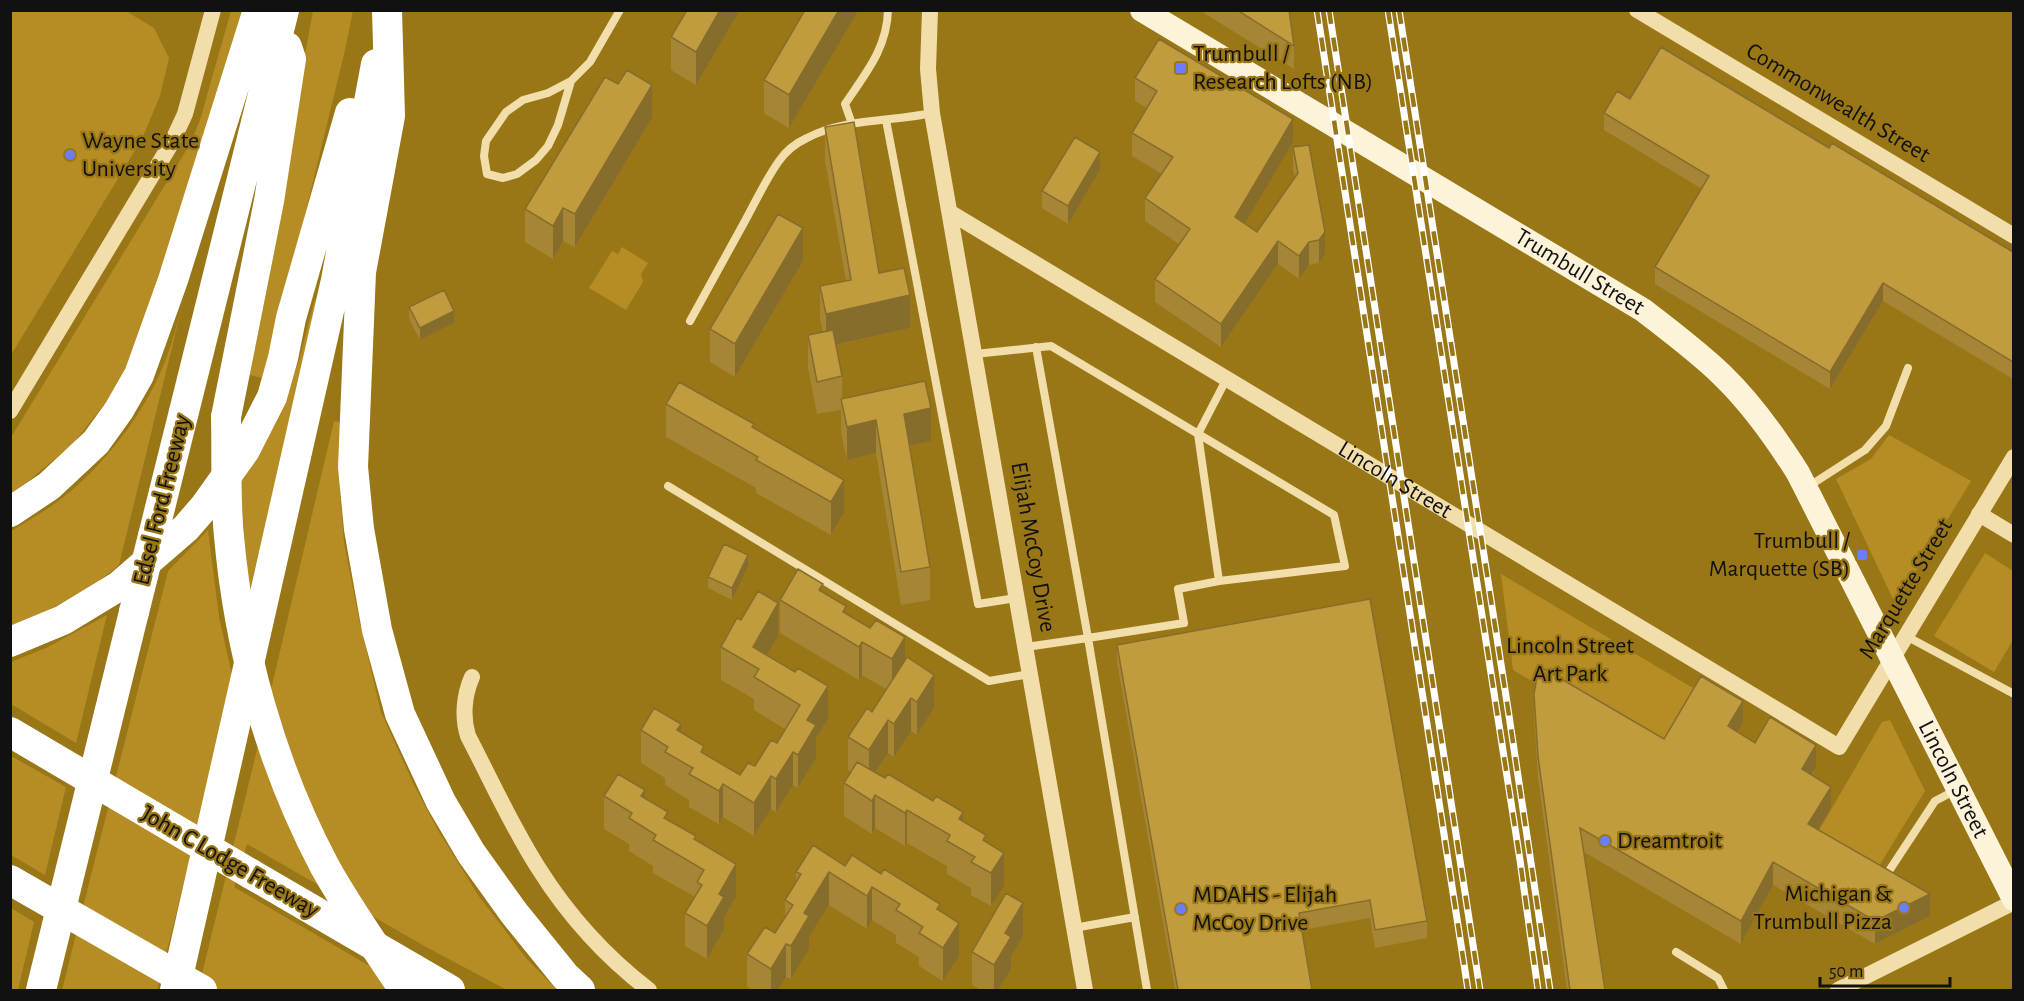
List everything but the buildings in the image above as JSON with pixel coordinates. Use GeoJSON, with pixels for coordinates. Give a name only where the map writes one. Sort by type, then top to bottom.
{"type":"FeatureCollection","features":[{"type":"Feature","properties":{"kind":"highway"},"geometry":{"type":"LineString","coordinates":[[10,642],[63,620],[119,586],[186,528],[205,506],[245,450],[272,397],[291,318],[379,10]]}},
{"type":"Feature","properties":{"kind":"highway"},"geometry":{"type":"LineString","coordinates":[[175,990],[336,280],[387,10]]}},
{"type":"Feature","properties":{"kind":"highway"},"geometry":{"type":"LineString","coordinates":[[387,10],[390,116],[361,272],[353,467],[359,529],[377,630],[400,714],[441,802],[471,853],[514,913],[565,976],[580,990]]}},
{"type":"Feature","properties":{"kind":"highway"},"geometry":{"type":"LineString","coordinates":[[274,16],[291,59],[269,201],[226,417],[228,533],[234,585],[243,637],[273,746],[297,808],[326,868],[405,990]]}},
{"type":"Feature","properties":{"kind":"highway"},"geometry":{"type":"LineString","coordinates":[[10,512],[49,486],[96,442],[119,410],[139,375],[274,16]]}},
{"type":"Feature","properties":{"kind":"highway","name":"Edsel Ford Freeway"},"geometry":{"type":"LineString","coordinates":[[41,990],[153,536],[274,16]]}},
{"type":"Feature","properties":{"kind":"highway","name":"John C Lodge Freeway"},"geometry":{"type":"LineString","coordinates":[[10,732],[450,990]]}},
{"type":"Feature","properties":{"kind":"highway"},"geometry":{"type":"LineString","coordinates":[[10,880],[202,990]]}},
{"type":"Feature","properties":{"kind":"street"},"geometry":{"type":"LineString","coordinates":[[10,411],[172,142],[185,114],[213,10]]}},
{"type":"Feature","properties":{"kind":"street","name":"Elijah McCoy Drive"},"geometry":{"type":"LineString","coordinates":[[930,10],[928,69],[932,113],[1085,990]]}},
{"type":"Feature","properties":{"kind":"street","name":"Trumbull Street"},"geometry":{"type":"LineString","coordinates":[[1142,10],[1643,310],[1684,341],[1744,398],[1781,448],[1806,488],[1892,658]]}},
{"type":"Feature","properties":{"kind":"street","name":"Commonwealth Street"},"geometry":{"type":"LineString","coordinates":[[1637,10],[2013,236]]}},
{"type":"Feature","properties":{"kind":"street","name":"Lincoln Street"},"geometry":{"type":"LineString","coordinates":[[951,213],[1839,747]]}},
{"type":"Feature","properties":{"kind":"street","name":"Marquette Street"},"geometry":{"type":"LineString","coordinates":[[1839,747],[2013,457]]}},
{"type":"Feature","properties":{"kind":"street"},"geometry":{"type":"LineString","coordinates":[[1979,514],[2013,535]]}},
{"type":"Feature","properties":{"kind":"street","name":"Lincoln Street"},"geometry":{"type":"LineString","coordinates":[[1892,658],[2013,901]]}},
{"type":"Feature","properties":{"kind":"street"},"geometry":{"type":"LineString","coordinates":[[472,677],[466,693],[464,723],[468,736],[526,846],[555,892],[581,924],[609,955],[649,990]]}},
{"type":"Feature","properties":{"kind":"street"},"geometry":{"type":"LineString","coordinates":[[1838,990],[2013,901]]}},
{"type":"Feature","properties":{"kind":"lane"},"geometry":{"type":"LineString","coordinates":[[571,81],[558,125],[548,146],[536,160],[517,174],[504,178],[487,174],[484,156],[486,141],[506,112],[523,100],[548,93],[571,81],[590,62],[620,10]]}},
{"type":"Feature","properties":{"kind":"lane"},"geometry":{"type":"LineString","coordinates":[[852,123],[845,104],[885,38],[888,10]]}},
{"type":"Feature","properties":{"kind":"lane"},"geometry":{"type":"LineString","coordinates":[[690,321],[779,161],[790,149],[808,137],[852,123],[932,113]]}},
{"type":"Feature","properties":{"kind":"lane"},"geometry":{"type":"LineString","coordinates":[[886,120],[978,604],[1016,598]]}},
{"type":"Feature","properties":{"kind":"lane"},"geometry":{"type":"LineString","coordinates":[[975,354],[1051,346],[1334,515],[1345,566],[1220,581],[1178,589],[1184,623],[1026,647]]}},
{"type":"Feature","properties":{"kind":"lane"},"geometry":{"type":"LineString","coordinates":[[1036,347],[1147,990]]}},
{"type":"Feature","properties":{"kind":"lane"},"geometry":{"type":"LineString","coordinates":[[1806,488],[1865,450],[1886,426],[1908,368]]}},
{"type":"Feature","properties":{"kind":"lane"},"geometry":{"type":"LineString","coordinates":[[1220,581],[1198,434],[1227,378]]}},
{"type":"Feature","properties":{"kind":"lane"},"geometry":{"type":"LineString","coordinates":[[668,486],[989,681],[1030,674]]}},
{"type":"Feature","properties":{"kind":"lane"},"geometry":{"type":"LineString","coordinates":[[1905,636],[2013,694]]}},
{"type":"Feature","properties":{"kind":"lane"},"geometry":{"type":"LineString","coordinates":[[1885,877],[1935,801],[1958,789]]}},
{"type":"Feature","properties":{"kind":"lane"},"geometry":{"type":"LineString","coordinates":[[1074,928],[1135,917]]}},
{"type":"Feature","properties":{"kind":"lane"},"geometry":{"type":"LineString","coordinates":[[1676,952],[1718,978],[1724,990]]}},
{"type":"Feature","properties":{"kind":"green space","name":"Wayne State University"},"geometry":{"type":"Polygon","coordinates":[[[10,11],[126,11],[154,28],[169,58],[160,96],[142,139],[11,355],[10,11]]]}},
{"type":"Feature","properties":{"kind":"green space"},"geometry":{"type":"Polygon","coordinates":[[[231,11],[245,11],[194,177],[120,384],[73,444],[11,493],[10,439],[190,144],[200,120],[231,11]]]}},
{"type":"Feature","properties":{"kind":"green space"},"geometry":{"type":"Polygon","coordinates":[[[313,11],[353,11],[285,297],[271,353],[262,378],[246,374],[313,11]]]}},
{"type":"Feature","properties":{"kind":"green space"},"geometry":{"type":"Polygon","coordinates":[[[622,247],[648,263],[641,274],[643,282],[626,310],[589,288],[612,251],[618,254],[622,247]]]}},
{"type":"Feature","properties":{"kind":"green space"},"geometry":{"type":"Polygon","coordinates":[[[185,294],[119,565],[67,600],[11,627],[11,531],[49,508],[89,475],[127,430],[161,371],[173,339],[185,294]]]}},
{"type":"Feature","properties":{"kind":"green space"},"geometry":{"type":"Polygon","coordinates":[[[315,299],[274,491],[249,592],[240,482],[264,444],[284,400],[299,360],[315,299]]]}},
{"type":"Feature","properties":{"kind":"green space"},"geometry":{"type":"Polygon","coordinates":[[[334,421],[340,422],[340,494],[344,543],[381,712],[414,785],[439,832],[478,895],[526,958],[557,990],[507,990],[426,947],[247,844],[234,887],[411,990],[198,990],[334,421]]]}},
{"type":"Feature","properties":{"kind":"green space"},"geometry":{"type":"Polygon","coordinates":[[[1889,435],[1971,481],[1901,596],[1893,599],[1836,479],[1871,459],[1889,435]]]}},
{"type":"Feature","properties":{"kind":"green space"},"geometry":{"type":"Polygon","coordinates":[[[208,530],[219,617],[234,684],[157,990],[62,990],[168,571],[208,530]]]}},
{"type":"Feature","properties":{"kind":"green space"},"geometry":{"type":"Polygon","coordinates":[[[1985,553],[2013,571],[2013,640],[1994,672],[1934,636],[1985,553]]]}},
{"type":"Feature","properties":{"kind":"green space","name":"Lincoln Street Art Park"},"geometry":{"type":"Polygon","coordinates":[[[1501,574],[1703,694],[1663,758],[1513,670],[1501,574]]]}},
{"type":"Feature","properties":{"kind":"green space"},"geometry":{"type":"Polygon","coordinates":[[[107,615],[76,743],[11,704],[11,662],[46,648],[107,615]]]}},
{"type":"Feature","properties":{"kind":"green space"},"geometry":{"type":"Polygon","coordinates":[[[1890,720],[1925,791],[1871,879],[1811,844],[1882,722],[1890,720]]]}},
{"type":"Feature","properties":{"kind":"green space"},"geometry":{"type":"Polygon","coordinates":[[[11,756],[66,787],[45,875],[11,855],[11,756]]]}},
{"type":"Feature","properties":{"kind":"green space"},"geometry":{"type":"Polygon","coordinates":[[[11,908],[34,922],[18,990],[11,990],[11,908]]]}},
{"type":"Feature","properties":{"kind":"railway"},"geometry":{"type":"LineString","coordinates":[[1317,10],[1468,990]]}},
{"type":"Feature","properties":{"kind":"railway"},"geometry":{"type":"LineString","coordinates":[[1329,10],[1480,990]]}},
{"type":"Feature","properties":{"kind":"railway"},"geometry":{"type":"LineString","coordinates":[[1388,10],[1520,860],[1538,990]]}},
{"type":"Feature","properties":{"kind":"railway"},"geometry":{"type":"LineString","coordinates":[[1399,10],[1550,990]]}},
{"type":"Feature","properties":{"kind":"place","name":"Trumbull / Research Lofts (NB)"},"geometry":{"type":"Point","coordinates":[1181,68]}},
{"type":"Feature","properties":{"kind":"place","name":"Wayne State University"},"geometry":{"type":"Point","coordinates":[70,155]}},
{"type":"Feature","properties":{"kind":"place","name":"Trumbull / Marquette (SB)"},"geometry":{"type":"Point","coordinates":[1862,555]}},
{"type":"Feature","properties":{"kind":"place","name":"Dreamtroit"},"geometry":{"type":"Point","coordinates":[1605,841]}},
{"type":"Feature","properties":{"kind":"place","name":"Michigan & Trumbull Pizza"},"geometry":{"type":"Point","coordinates":[1904,908]}},
{"type":"Feature","properties":{"kind":"place","name":"MDAHS - Elijah McCoy Drive"},"geometry":{"type":"Point","coordinates":[1181,909]}}]}
